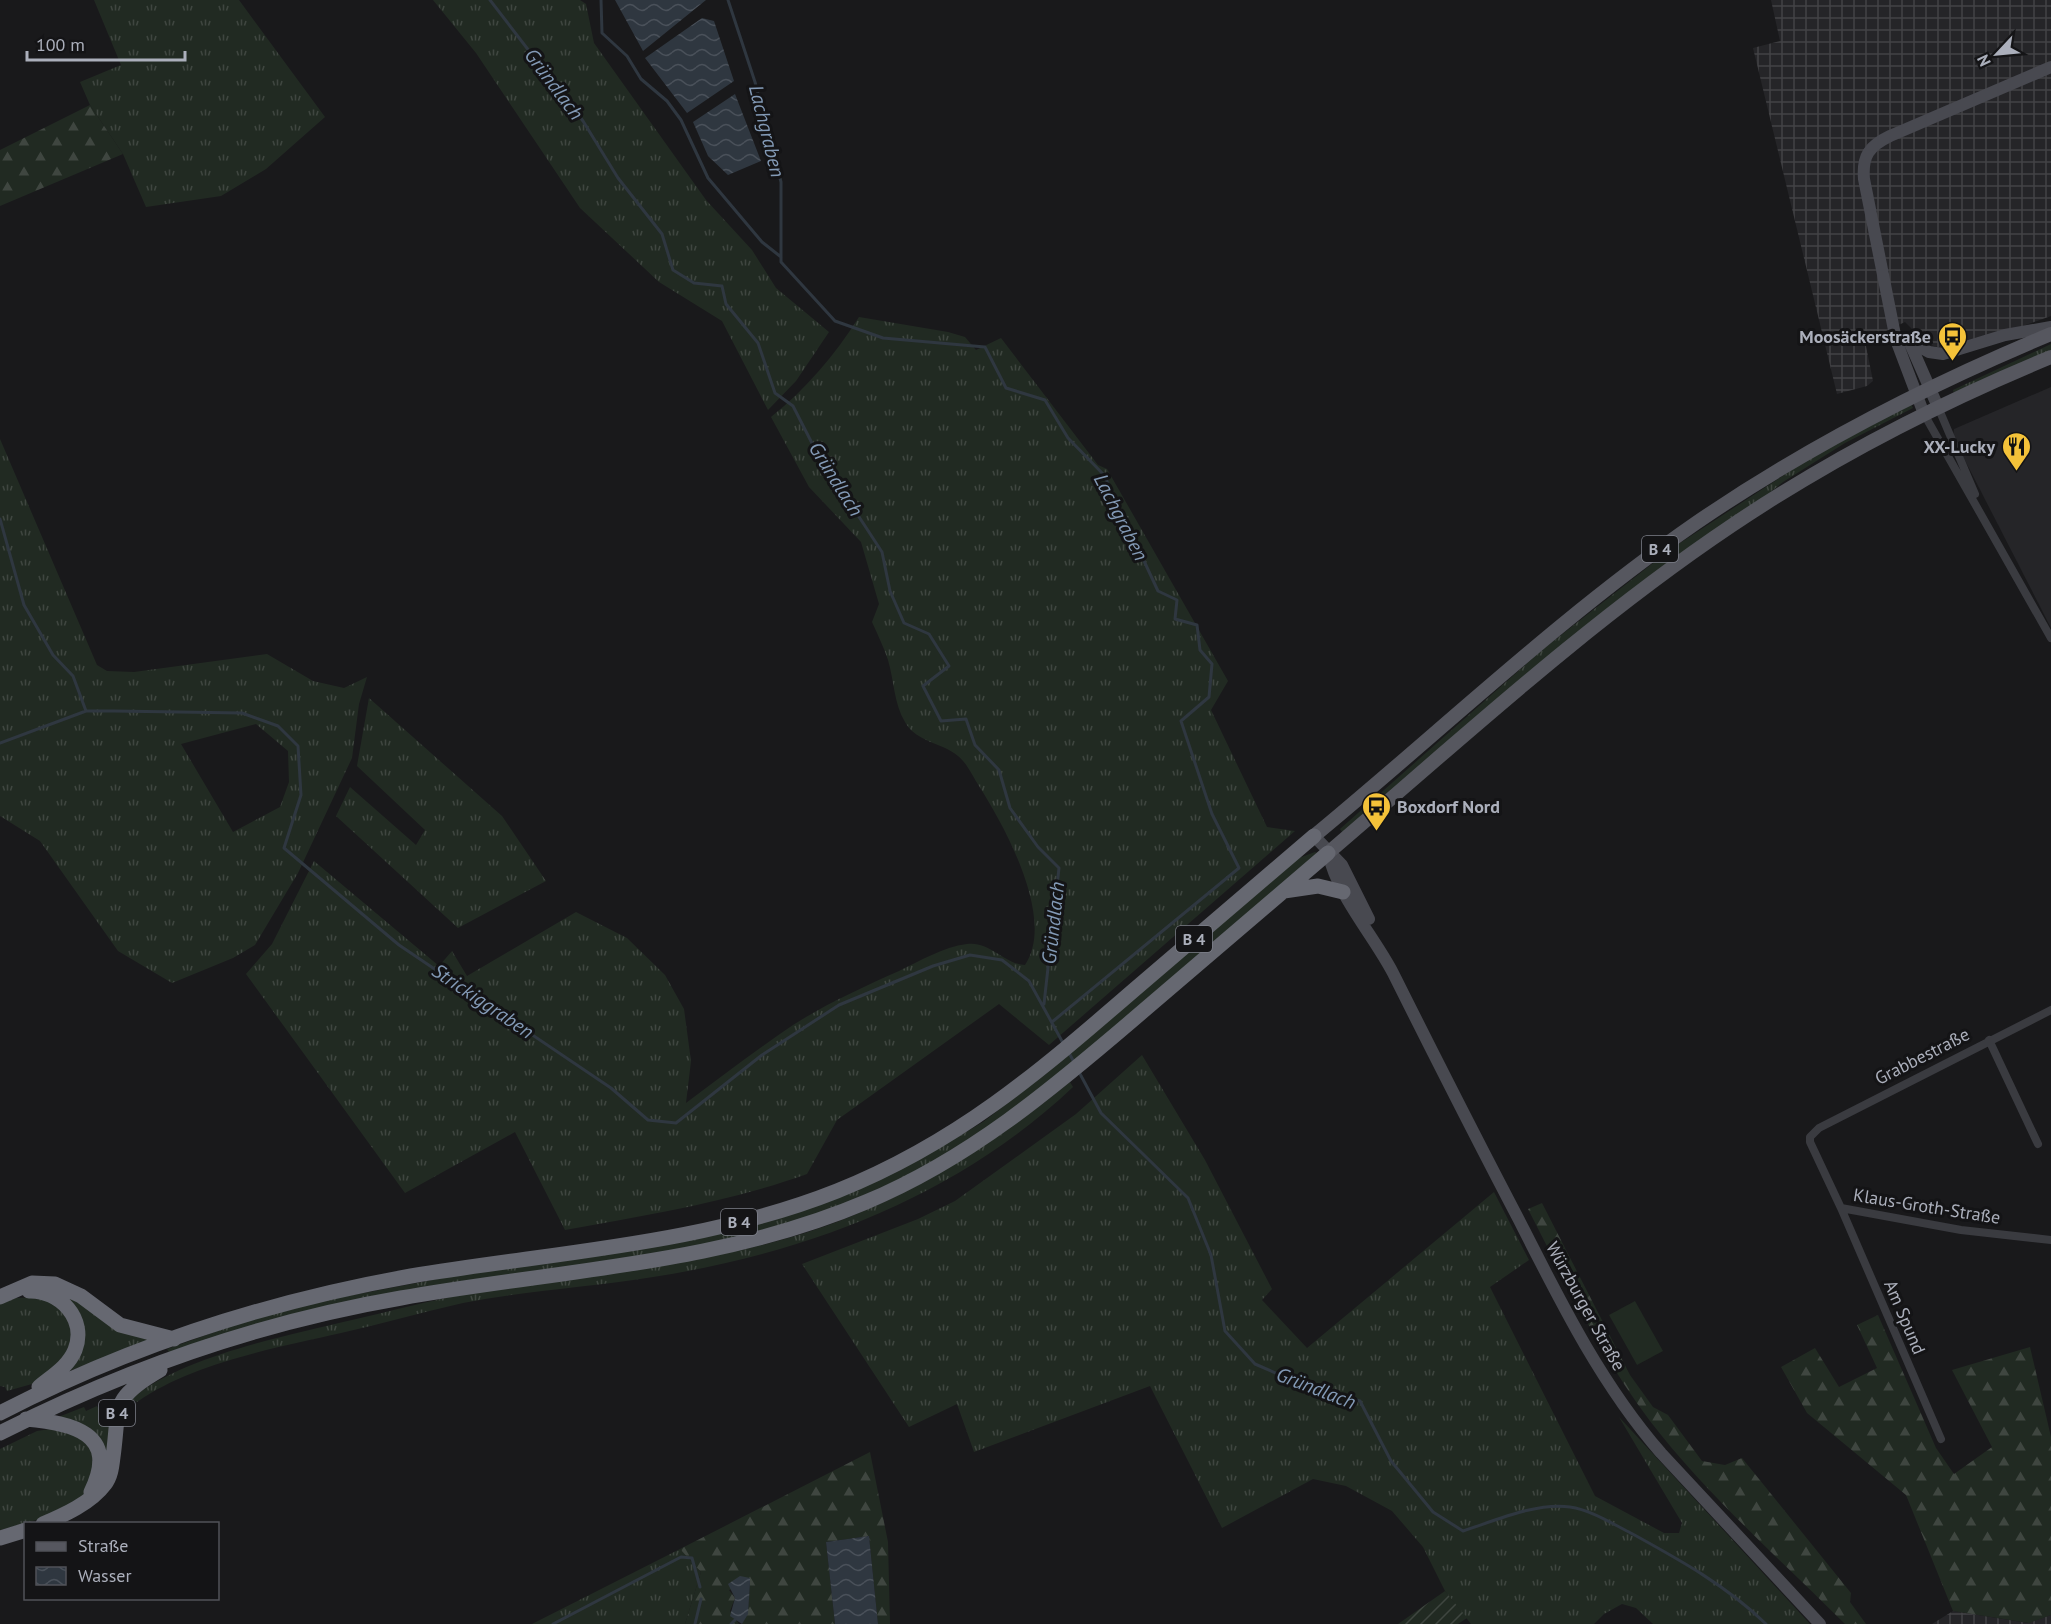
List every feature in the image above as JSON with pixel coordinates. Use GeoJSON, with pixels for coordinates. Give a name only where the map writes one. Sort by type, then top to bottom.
{"type":"FeatureCollection","features":[{"type":"Feature","properties":{"kind":"highway","name":"B 4"},"geometry":{"type":"LineString","coordinates":[[0,1413],[102,1366],[262,1310],[352,1288],[436,1272],[661,1239],[748,1220],[795,1206],[878,1173],[946,1137],[993,1107],[1054,1059],[1314,836]]}},
{"type":"Feature","properties":{"kind":"highway","name":"B 4"},"geometry":{"type":"LineString","coordinates":[[0,1433],[109,1382],[188,1353],[298,1320],[396,1298],[671,1259],[805,1225],[868,1202],[939,1166],[1013,1119],[1066,1077],[1328,853]]}},
{"type":"Feature","properties":{"kind":"highway"},"geometry":{"type":"LineString","coordinates":[[1284,891],[1318,886],[1343,892]]}},
{"type":"Feature","properties":{"kind":"highway","name":"B 4"},"geometry":{"type":"LineString","coordinates":[[5,1295],[32,1283],[45,1282],[64,1286],[120,1325],[174,1339]]}},
{"type":"Feature","properties":{"kind":"highway","name":"B 4"},"geometry":{"type":"LineString","coordinates":[[5,1295],[32,1291],[51,1294],[68,1308],[77,1331],[74,1351],[65,1365],[15,1405]]}},
{"type":"Feature","properties":{"kind":"highway","name":"B 4"},"geometry":{"type":"LineString","coordinates":[[47,1522],[87,1500],[105,1484],[110,1473],[117,1413],[122,1400],[139,1382],[188,1353]]}},
{"type":"Feature","properties":{"kind":"highway","name":"B 4"},"geometry":{"type":"LineString","coordinates":[[26,1419],[66,1424],[78,1428],[91,1441],[97,1451],[99,1468],[87,1500]]}},
{"type":"Feature","properties":{"kind":"highway"},"geometry":{"type":"LineString","coordinates":[[0,1538],[24,1531]]}},
{"type":"Feature","properties":{"kind":"main road"},"geometry":{"type":"LineString","coordinates":[[1924,414],[1896,340],[1864,179],[1866,154],[1880,141],[2051,67]]}},
{"type":"Feature","properties":{"kind":"main road"},"geometry":{"type":"LineString","coordinates":[[1892,318],[1908,340],[1938,407]]}},
{"type":"Feature","properties":{"kind":"main road"},"geometry":{"type":"LineString","coordinates":[[1908,340],[1929,352],[1944,354],[2005,335],[2051,327]]}},
{"type":"Feature","properties":{"kind":"main road","name":"B 4"},"geometry":{"type":"LineString","coordinates":[[1314,836],[1516,663],[1656,552],[1770,475],[1848,429],[1929,388],[2051,334]]}},
{"type":"Feature","properties":{"kind":"main road","name":"B 4"},"geometry":{"type":"LineString","coordinates":[[1328,853],[1554,661],[1669,570],[1807,477],[1938,407],[2051,357]]}},
{"type":"Feature","properties":{"kind":"main road","name":"Würzburger Straße"},"geometry":{"type":"LineString","coordinates":[[1314,836],[1346,873],[1387,961],[1559,1298],[1599,1368],[1655,1446],[1820,1624]]}},
{"type":"Feature","properties":{"kind":"main road","name":"Würzburger Straße"},"geometry":{"type":"LineString","coordinates":[[1328,853],[1332,874],[1387,961]]}},
{"type":"Feature","properties":{"kind":"street"},"geometry":{"type":"LineString","coordinates":[[1938,407],[1984,516]]}},
{"type":"Feature","properties":{"kind":"street"},"geometry":{"type":"LineString","coordinates":[[1924,414],[1984,516],[2051,638]]}},
{"type":"Feature","properties":{"kind":"street","name":"Grabbestraße"},"geometry":{"type":"LineString","coordinates":[[1810,1137],[1820,1128],[2051,1010]]}},
{"type":"Feature","properties":{"kind":"street"},"geometry":{"type":"LineString","coordinates":[[1989,1040],[2038,1144]]}},
{"type":"Feature","properties":{"kind":"street","name":"Klaus-Groth-Straße"},"geometry":{"type":"LineString","coordinates":[[1810,1137],[1811,1147],[1841,1208],[1961,1230],[2051,1240]]}},
{"type":"Feature","properties":{"kind":"street","name":"Am Spund"},"geometry":{"type":"LineString","coordinates":[[1841,1208],[1941,1439]]}},
{"type":"Feature","properties":{"kind":"shaded area"},"geometry":{"type":"Polygon","coordinates":[[[1771,0],[2051,0],[2051,316],[1952,351],[1927,344],[1905,322],[1865,341],[1873,381],[1867,386],[1837,394],[1753,48],[1780,41],[1771,0]]]}},
{"type":"Feature","properties":{"kind":"shaded area"},"geometry":{"type":"Polygon","coordinates":[[[2051,387],[2051,628],[1953,437],[1954,429],[2051,387]]]}},
{"type":"Feature","properties":{"kind":"shaded area"},"geometry":{"type":"Polygon","coordinates":[[[1953,1611],[2028,1623],[2051,1615],[2051,1624],[1932,1624],[1953,1611]]]}},
{"type":"Feature","properties":{"kind":"green space"},"geometry":{"type":"Polygon","coordinates":[[[94,0],[239,0],[325,117],[266,169],[221,196],[146,207],[123,154],[90,105],[80,82],[121,65],[94,0]]]}},
{"type":"Feature","properties":{"kind":"green space"},"geometry":{"type":"Polygon","coordinates":[[[433,0],[580,0],[586,4],[594,43],[706,200],[752,250],[776,288],[829,332],[796,381],[768,410],[722,321],[659,282],[580,208],[476,53],[433,0]]]}},
{"type":"Feature","properties":{"kind":"green space"},"geometry":{"type":"Polygon","coordinates":[[[90,105],[123,154],[0,206],[0,150],[90,105]]]}},
{"type":"Feature","properties":{"kind":"green space"},"geometry":{"type":"Polygon","coordinates":[[[859,317],[948,332],[965,337],[976,350],[1001,338],[1098,465],[1107,469],[1228,681],[1211,710],[1267,827],[1295,831],[1049,1045],[999,1004],[837,1120],[807,1174],[718,1200],[565,1230],[515,1132],[405,1193],[246,974],[272,944],[314,861],[439,966],[452,951],[467,976],[576,912],[627,938],[665,975],[684,1009],[691,1061],[686,1103],[806,1017],[940,951],[975,944],[990,949],[1017,964],[1025,965],[1033,946],[1035,923],[1031,899],[1023,874],[1002,825],[964,762],[952,751],[916,734],[901,715],[888,660],[872,622],[879,604],[861,542],[809,487],[771,417],[819,371],[859,317]]]}},
{"type":"Feature","properties":{"kind":"green space"},"geometry":{"type":"Polygon","coordinates":[[[2051,344],[2051,352],[1954,394],[1953,390],[2051,344]]]}},
{"type":"Feature","properties":{"kind":"green space"},"geometry":{"type":"Polygon","coordinates":[[[1911,404],[1913,408],[1845,443],[1783,482],[1343,833],[1340,829],[1542,650],[1671,549],[1810,458],[1911,404]]]}},
{"type":"Feature","properties":{"kind":"green space"},"geometry":{"type":"Polygon","coordinates":[[[0,439],[97,665],[107,671],[134,672],[267,654],[313,681],[344,688],[367,677],[359,704],[352,758],[298,873],[255,945],[233,958],[172,983],[118,951],[40,841],[0,816],[0,439]],[[256,724],[181,744],[233,832],[280,807],[289,782],[288,751],[256,724]]]}},
{"type":"Feature","properties":{"kind":"green space"},"geometry":{"type":"Polygon","coordinates":[[[369,698],[502,816],[546,881],[458,928],[336,816],[350,787],[416,845],[425,830],[357,766],[369,698]]]}},
{"type":"Feature","properties":{"kind":"green space"},"geometry":{"type":"Polygon","coordinates":[[[1317,853],[1039,1094],[920,1170],[819,1215],[689,1250],[507,1276],[170,1354],[167,1349],[243,1322],[332,1299],[464,1274],[696,1238],[939,1148],[983,1122],[1046,1074],[1299,858],[1317,853]]]}},
{"type":"Feature","properties":{"kind":"green space"},"geometry":{"type":"Polygon","coordinates":[[[1142,1055],[1205,1160],[1272,1289],[1262,1300],[1307,1348],[1494,1192],[1529,1260],[1490,1287],[1595,1496],[1664,1533],[1679,1533],[1682,1523],[1619,1417],[1810,1624],[1653,1624],[1636,1608],[1622,1604],[1604,1614],[1594,1624],[1471,1624],[1445,1591],[1423,1547],[1392,1511],[1346,1486],[1313,1479],[1222,1528],[1150,1386],[974,1452],[957,1404],[909,1427],[802,1264],[918,1219],[955,1201],[1076,1114],[1142,1055]]]}},
{"type":"Feature","properties":{"kind":"green space"},"geometry":{"type":"Polygon","coordinates":[[[1070,1082],[1073,1087],[1028,1125],[981,1159],[930,1189],[878,1214],[824,1235],[768,1253],[653,1277],[463,1303],[235,1358],[183,1377],[137,1402],[131,1399],[153,1384],[206,1359],[297,1333],[471,1293],[692,1260],[780,1240],[823,1227],[889,1199],[952,1165],[1013,1126],[1070,1082]]]}},
{"type":"Feature","properties":{"kind":"green space"},"geometry":{"type":"Polygon","coordinates":[[[1542,1203],[1630,1375],[1653,1407],[1668,1415],[1702,1461],[1725,1465],[1742,1458],[1851,1593],[1850,1602],[1866,1624],[1845,1624],[1719,1500],[1650,1421],[1615,1371],[1528,1209],[1542,1203]]]}},
{"type":"Feature","properties":{"kind":"green space"},"geometry":{"type":"Polygon","coordinates":[[[69,1294],[148,1338],[147,1341],[67,1372],[79,1358],[67,1300],[69,1294]]]}},
{"type":"Feature","properties":{"kind":"green space"},"geometry":{"type":"Polygon","coordinates":[[[41,1297],[63,1311],[67,1317],[70,1323],[72,1349],[39,1382],[7,1391],[5,1387],[0,1386],[0,1304],[16,1298],[41,1297]]]}},
{"type":"Feature","properties":{"kind":"green space"},"geometry":{"type":"Polygon","coordinates":[[[1635,1301],[1663,1351],[1637,1365],[1609,1315],[1635,1301]]]}},
{"type":"Feature","properties":{"kind":"green space"},"geometry":{"type":"Polygon","coordinates":[[[1878,1315],[1936,1448],[1954,1474],[1992,1447],[1952,1370],[2030,1347],[2051,1437],[2051,1615],[2029,1623],[1953,1611],[1906,1495],[1807,1413],[1781,1367],[1815,1348],[1839,1387],[1877,1368],[1857,1325],[1878,1315]]]}},
{"type":"Feature","properties":{"kind":"green space"},"geometry":{"type":"Polygon","coordinates":[[[111,1400],[117,1403],[110,1460],[103,1450],[53,1419],[84,1407],[86,1411],[97,1406],[100,1411],[107,1408],[105,1403],[111,1400]]]}},
{"type":"Feature","properties":{"kind":"green space"},"geometry":{"type":"Polygon","coordinates":[[[50,1429],[85,1438],[95,1458],[88,1492],[75,1503],[40,1519],[0,1530],[0,1449],[37,1431],[50,1429]]]}},
{"type":"Feature","properties":{"kind":"green space"},"geometry":{"type":"Polygon","coordinates":[[[870,1452],[888,1542],[890,1624],[878,1624],[869,1536],[826,1542],[835,1624],[742,1624],[748,1609],[750,1583],[729,1590],[735,1598],[730,1611],[739,1624],[685,1624],[701,1572],[680,1549],[870,1452]]]}},
{"type":"Feature","properties":{"kind":"green space"},"geometry":{"type":"Polygon","coordinates":[[[680,1549],[701,1572],[685,1624],[532,1624],[680,1549]]]}},
{"type":"Feature","properties":{"kind":"green space"},"geometry":{"type":"Polygon","coordinates":[[[1445,1591],[1467,1618],[1458,1624],[1398,1624],[1445,1591]]]}},
{"type":"Feature","properties":{"kind":"water"},"geometry":{"type":"Polygon","coordinates":[[[615,0],[706,0],[643,51],[615,0]]]}},
{"type":"Feature","properties":{"kind":"water"},"geometry":{"type":"Polygon","coordinates":[[[702,18],[714,21],[734,81],[687,113],[645,58],[702,18]]]}},
{"type":"Feature","properties":{"kind":"water"},"geometry":{"type":"Polygon","coordinates":[[[735,94],[761,161],[728,175],[708,156],[693,122],[735,94]]]}},
{"type":"Feature","properties":{"kind":"water"},"geometry":{"type":"Polygon","coordinates":[[[869,1536],[878,1624],[835,1624],[826,1542],[869,1536]]]}},
{"type":"Feature","properties":{"kind":"water"},"geometry":{"type":"Polygon","coordinates":[[[740,1576],[750,1578],[748,1614],[742,1624],[730,1616],[735,1598],[728,1584],[740,1576]]]}},
{"type":"Feature","properties":{"kind":"waterway","name":"Gründlach"},"geometry":{"type":"LineString","coordinates":[[490,0],[583,121],[618,178],[662,234],[673,270],[694,283],[722,286],[726,304],[758,343],[775,393],[793,406],[816,451],[882,552],[890,591],[904,623],[929,634],[949,666],[923,686],[941,721],[966,719],[975,745],[999,770],[1010,808],[1038,847],[1059,868],[1044,1004]]}},
{"type":"Feature","properties":{"kind":"waterway"},"geometry":{"type":"LineString","coordinates":[[601,0],[602,33],[627,56],[641,79],[667,101],[681,120],[708,178],[762,242],[781,257]]}},
{"type":"Feature","properties":{"kind":"waterway","name":"Lachgraben"},"geometry":{"type":"LineString","coordinates":[[728,0],[755,82],[781,182],[781,262],[835,321],[883,338],[985,347],[1006,388],[1045,400],[1068,438],[1104,475],[1158,591],[1177,600],[1175,619],[1197,625],[1200,650],[1212,664],[1209,697],[1181,721],[1212,814],[1239,868],[1052,1022]]}},
{"type":"Feature","properties":{"kind":"waterway"},"geometry":{"type":"LineString","coordinates":[[0,519],[24,605],[53,655],[73,676],[86,711]]}},
{"type":"Feature","properties":{"kind":"waterway","name":"Strickiggraben"},"geometry":{"type":"LineString","coordinates":[[0,743],[86,711],[242,713],[278,726],[298,746],[301,795],[284,848],[399,945],[611,1088],[648,1120],[676,1123],[762,1055],[839,1005],[933,966],[970,955],[1002,960],[1029,981],[1063,1043]]}},
{"type":"Feature","properties":{"kind":"waterway","name":"Gründlach"},"geometry":{"type":"LineString","coordinates":[[1068,1051],[1075,1064]]}},
{"type":"Feature","properties":{"kind":"waterway","name":"Gründlach"},"geometry":{"type":"LineString","coordinates":[[1079,1072],[1101,1113],[1188,1198],[1211,1255],[1225,1331],[1255,1364],[1301,1384],[1360,1401],[1391,1461],[1433,1512],[1463,1531],[1516,1513],[1544,1507],[1570,1507],[1586,1511],[1629,1532],[1701,1574],[1735,1597],[1766,1624]]}},
{"type":"Feature","properties":{"kind":"waterway"},"geometry":{"type":"LineString","coordinates":[[553,1624],[681,1557],[692,1558],[700,1587]]}},
{"type":"Feature","properties":{"kind":"waterway"},"geometry":{"type":"LineString","coordinates":[[695,1624],[701,1599]]}},
{"type":"Feature","properties":{"kind":"waterway"},"geometry":{"type":"LineString","coordinates":[[731,1624],[735,1620]]}},
{"type":"Feature","properties":{"kind":"place","name":"Moosäckerstraße"},"geometry":{"type":"Point","coordinates":[1952,362]}},
{"type":"Feature","properties":{"kind":"place","name":"XX-Lucky"},"geometry":{"type":"Point","coordinates":[2016,472]}},
{"type":"Feature","properties":{"kind":"place","name":"Boxdorf Nord"},"geometry":{"type":"Point","coordinates":[1376,832]}}]}
